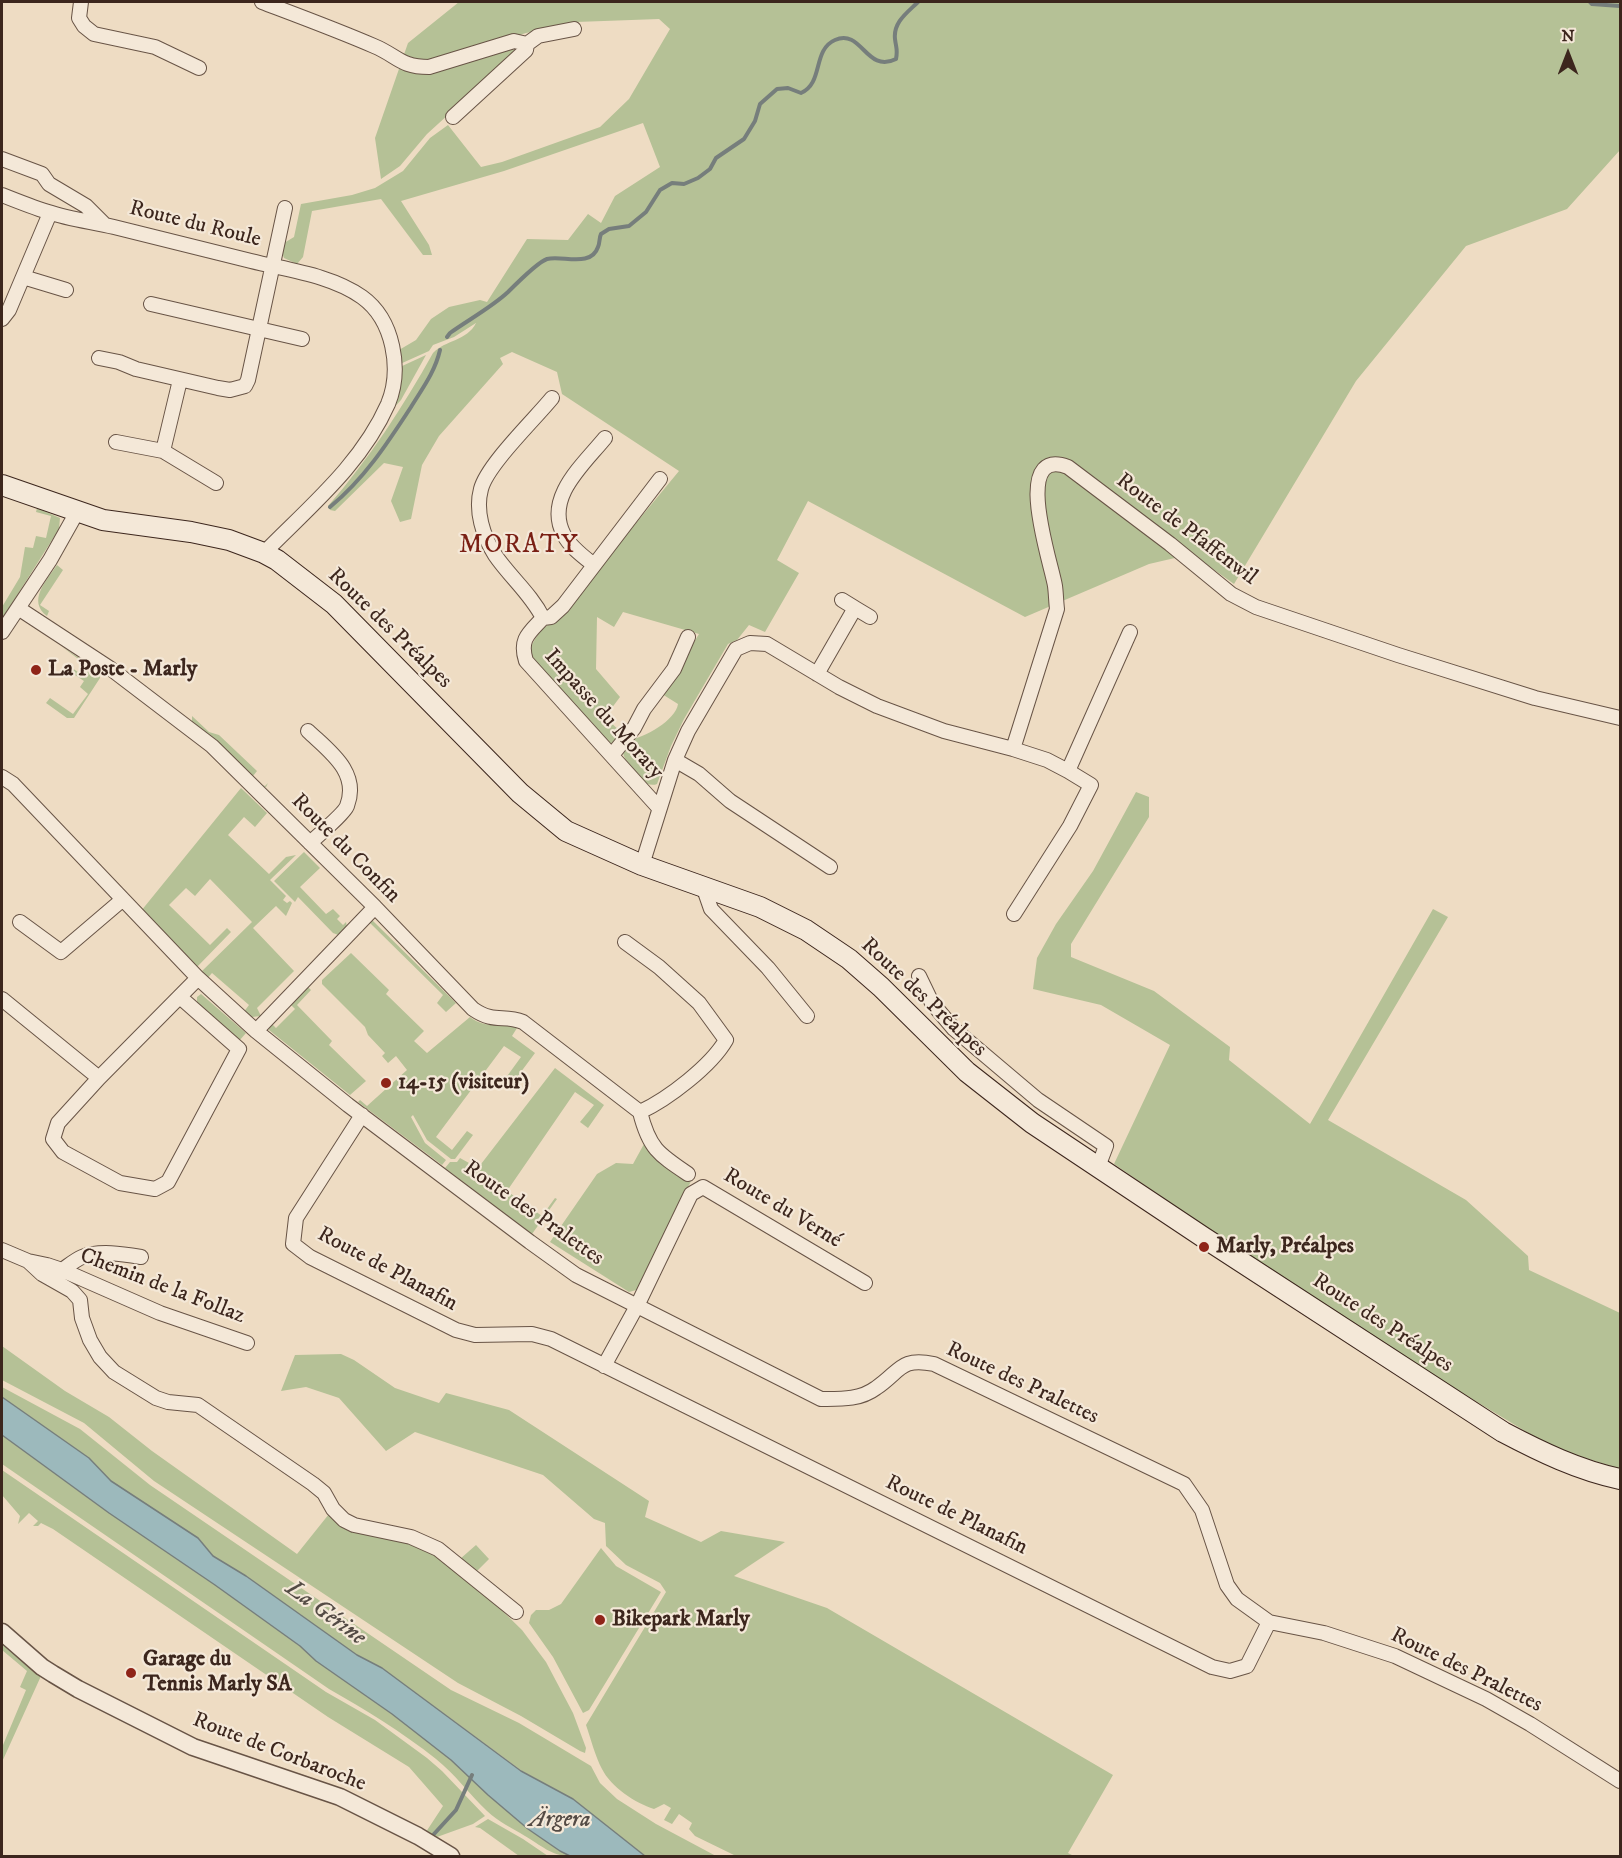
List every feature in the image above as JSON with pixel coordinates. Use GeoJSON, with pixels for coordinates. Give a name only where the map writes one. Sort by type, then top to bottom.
{"type":"FeatureCollection","features":[{"type":"Feature","properties":{"kind":"main road","name":"Route des Préalpes"},"geometry":{"type":"LineString","coordinates":[[2,485],[77,512],[124,524],[191,532],[229,540],[264,553],[289,568],[334,604],[520,793],[566,831],[642,865],[760,907],[806,930],[849,959],[881,987],[967,1072],[1032,1123],[1503,1432],[1571,1465],[1620,1479]]}},
{"type":"Feature","properties":{"kind":"street"},"geometry":{"type":"LineString","coordinates":[[81,2],[80,18],[84,26],[94,34],[155,47],[199,68]]}},
{"type":"Feature","properties":{"kind":"street"},"geometry":{"type":"LineString","coordinates":[[262,2],[389,53],[403,64],[415,67],[429,67],[514,41],[527,44]]}},
{"type":"Feature","properties":{"kind":"street"},"geometry":{"type":"LineString","coordinates":[[453,117],[526,50],[527,44],[538,36],[574,29]]}},
{"type":"Feature","properties":{"kind":"street","name":"Route du Roule"},"geometry":{"type":"LineString","coordinates":[[2,159],[42,174],[49,184],[86,206],[105,225]]}},
{"type":"Feature","properties":{"kind":"street","name":"Route du Roule"},"geometry":{"type":"LineString","coordinates":[[2,195],[50,213],[343,286],[364,298],[375,310],[386,326],[391,342],[394,370],[389,402],[369,440],[354,460],[314,506],[264,553]]}},
{"type":"Feature","properties":{"kind":"street","name":"Route du Roule"},"geometry":{"type":"LineString","coordinates":[[99,358],[180,380],[230,390],[245,386],[274,267],[285,208]]}},
{"type":"Feature","properties":{"kind":"street"},"geometry":{"type":"LineString","coordinates":[[2,319],[9,310],[50,213]]}},
{"type":"Feature","properties":{"kind":"street"},"geometry":{"type":"LineString","coordinates":[[23,276],[66,290]]}},
{"type":"Feature","properties":{"kind":"street"},"geometry":{"type":"LineString","coordinates":[[152,304],[302,339]]}},
{"type":"Feature","properties":{"kind":"street"},"geometry":{"type":"LineString","coordinates":[[163,452],[180,380]]}},
{"type":"Feature","properties":{"kind":"street","name":"Impasse du Moraty"},"geometry":{"type":"LineString","coordinates":[[543,618],[537,607],[495,555],[485,538],[479,513],[481,489],[489,471],[552,398]]}},
{"type":"Feature","properties":{"kind":"street"},"geometry":{"type":"LineString","coordinates":[[594,566],[564,537],[557,517],[560,498],[568,483],[605,438]]}},
{"type":"Feature","properties":{"kind":"street"},"geometry":{"type":"LineString","coordinates":[[116,442],[163,452],[216,483]]}},
{"type":"Feature","properties":{"kind":"street","name":"Route de Pfaffenwil"},"geometry":{"type":"LineString","coordinates":[[1013,748],[1057,609],[1055,586],[1037,503],[1038,479],[1043,469],[1053,465],[1068,467],[1170,544],[1231,594],[1256,607],[1535,698],[1620,718]]}},
{"type":"Feature","properties":{"kind":"street","name":"Impasse du Moraty"},"geometry":{"type":"LineString","coordinates":[[659,808],[526,661],[522,649],[524,640],[543,618],[550,617],[563,606],[660,479]]}},
{"type":"Feature","properties":{"kind":"street"},"geometry":{"type":"LineString","coordinates":[[2,632],[50,560],[77,512]]}},
{"type":"Feature","properties":{"kind":"street"},"geometry":{"type":"LineString","coordinates":[[842,600],[870,617]]}},
{"type":"Feature","properties":{"kind":"street","name":"Route du Confin"},"geometry":{"type":"LineString","coordinates":[[18,608],[111,669],[212,746],[375,907],[473,1009],[493,1019],[514,1018],[523,1022],[640,1112]]}},
{"type":"Feature","properties":{"kind":"street"},"geometry":{"type":"LineString","coordinates":[[817,675],[855,608]]}},
{"type":"Feature","properties":{"kind":"street"},"geometry":{"type":"LineString","coordinates":[[1068,771],[1130,632]]}},
{"type":"Feature","properties":{"kind":"street"},"geometry":{"type":"LineString","coordinates":[[612,755],[634,728],[644,710],[674,669],[688,638]]}},
{"type":"Feature","properties":{"kind":"street"},"geometry":{"type":"LineString","coordinates":[[642,865],[675,760],[688,730],[736,649],[750,643],[767,644],[817,675],[877,706],[944,731],[1013,748],[1047,760],[1091,785],[1070,826],[1014,914]]}},
{"type":"Feature","properties":{"kind":"street"},"geometry":{"type":"LineString","coordinates":[[308,731],[342,763],[350,788],[347,807],[310,843]]}},
{"type":"Feature","properties":{"kind":"street"},"geometry":{"type":"LineString","coordinates":[[675,760],[699,774],[730,801],[830,867]]}},
{"type":"Feature","properties":{"kind":"street","name":"Route des Pralettes"},"geometry":{"type":"LineString","coordinates":[[2,777],[13,784],[198,978],[256,1031],[362,1115],[576,1275],[821,1399],[851,1399],[875,1389],[900,1366],[917,1360],[934,1364],[1184,1484],[1202,1510],[1227,1585],[1237,1599],[1269,1622],[1324,1634],[1395,1656],[1486,1699],[1620,1781]]}},
{"type":"Feature","properties":{"kind":"street"},"geometry":{"type":"LineString","coordinates":[[702,886],[711,909],[768,968],[807,1016]]}},
{"type":"Feature","properties":{"kind":"street"},"geometry":{"type":"LineString","coordinates":[[20,922],[61,952],[122,900]]}},
{"type":"Feature","properties":{"kind":"street"},"geometry":{"type":"LineString","coordinates":[[256,1031],[375,907]]}},
{"type":"Feature","properties":{"kind":"street"},"geometry":{"type":"LineString","coordinates":[[625,942],[699,1003],[726,1040],[718,1054],[684,1083],[659,1103],[640,1112],[646,1134],[662,1157],[688,1174]]}},
{"type":"Feature","properties":{"kind":"street","name":"Route des Préalpes"},"geometry":{"type":"LineString","coordinates":[[919,976],[932,1003],[959,1034],[1038,1100],[1106,1146],[1098,1167]]}},
{"type":"Feature","properties":{"kind":"street"},"geometry":{"type":"LineString","coordinates":[[180,996],[239,1049],[168,1182],[155,1189],[120,1183],[63,1152],[53,1139],[58,1123],[99,1078],[180,996],[198,978]]}},
{"type":"Feature","properties":{"kind":"street"},"geometry":{"type":"LineString","coordinates":[[2,999],[99,1078]]}},
{"type":"Feature","properties":{"kind":"street","name":"Route de Planafin"},"geometry":{"type":"LineString","coordinates":[[362,1115],[296,1218],[293,1244],[310,1257],[456,1330],[475,1335],[532,1334],[551,1339],[1212,1666],[1230,1671],[1247,1666],[1269,1622]]}},
{"type":"Feature","properties":{"kind":"street","name":"Route du Verné"},"geometry":{"type":"LineString","coordinates":[[637,1306],[691,1194],[703,1187],[865,1283]]}},
{"type":"Feature","properties":{"kind":"street","name":"Chemin de la Follaz"},"geometry":{"type":"LineString","coordinates":[[2,1250],[28,1262],[47,1264],[160,1313],[247,1343]]}},
{"type":"Feature","properties":{"kind":"street","name":"Chemin de la Follaz"},"geometry":{"type":"LineString","coordinates":[[62,1270],[88,1255],[141,1257]]}},
{"type":"Feature","properties":{"kind":"street"},"geometry":{"type":"LineString","coordinates":[[28,1262],[42,1274],[72,1291],[80,1300],[82,1318],[90,1340],[100,1357],[114,1372],[156,1398],[168,1402],[198,1405],[313,1484],[324,1493],[333,1509],[344,1520],[354,1525],[411,1537],[438,1549],[516,1612]]}},
{"type":"Feature","properties":{"kind":"street"},"geometry":{"type":"LineString","coordinates":[[604,1366],[637,1306]]}},
{"type":"Feature","properties":{"kind":"street","name":"Route de Corbaroche"},"geometry":{"type":"LineString","coordinates":[[2,1632],[34,1661],[78,1689],[184,1742],[228,1760],[340,1797],[418,1836],[451,1857]]}},
{"type":"Feature","properties":{"kind":"green space"},"geometry":{"type":"Polygon","coordinates":[[[459,2],[1620,2],[1620,150],[1567,209],[1466,246],[1356,381],[1234,584],[1192,554],[1149,564],[1025,617],[808,501],[777,560],[799,573],[765,632],[749,625],[737,640],[728,644],[684,719],[657,784],[651,785],[635,774],[626,761],[622,749],[629,740],[643,736],[672,716],[678,704],[662,694],[699,634],[623,612],[614,627],[597,617],[596,669],[620,697],[605,717],[623,734],[611,746],[529,656],[538,636],[550,623],[555,621],[679,471],[562,394],[557,372],[512,352],[500,358],[503,364],[439,436],[422,465],[411,519],[400,522],[391,501],[403,467],[384,463],[335,511],[330,510],[328,506],[385,432],[433,353],[462,337],[476,323],[454,337],[433,345],[429,351],[400,364],[399,350],[416,340],[431,319],[449,307],[480,300],[487,302],[527,239],[568,240],[588,214],[601,223],[615,196],[660,167],[643,123],[504,171],[401,201],[429,245],[432,255],[423,255],[381,199],[312,211],[303,257],[297,264],[284,258],[281,250],[284,243],[294,237],[301,204],[352,195],[375,188],[403,171],[430,138],[448,125],[481,167],[502,162],[600,127],[629,99],[670,29],[659,19],[576,22],[500,41],[511,46],[516,53],[427,134],[400,166],[381,179],[375,138],[408,43],[459,2]]]}},
{"type":"Feature","properties":{"kind":"green space"},"geometry":{"type":"Polygon","coordinates":[[[426,355],[401,400],[390,412],[400,367],[426,355]]]}},
{"type":"Feature","properties":{"kind":"green space"},"geometry":{"type":"Polygon","coordinates":[[[37,508],[60,518],[59,529],[2,619],[2,607],[20,577],[25,547],[33,548],[36,536],[46,538],[51,516],[36,512],[37,508]]]}},
{"type":"Feature","properties":{"kind":"green space"},"geometry":{"type":"Polygon","coordinates":[[[57,565],[63,570],[40,605],[49,611],[47,616],[41,610],[38,597],[57,565]]]}},
{"type":"Feature","properties":{"kind":"green space"},"geometry":{"type":"Polygon","coordinates":[[[61,646],[100,672],[100,678],[74,718],[67,718],[46,703],[50,698],[73,714],[88,694],[80,687],[84,681],[69,671],[72,668],[84,676],[89,667],[61,646]]]}},
{"type":"Feature","properties":{"kind":"green space"},"geometry":{"type":"Polygon","coordinates":[[[192,716],[209,732],[219,735],[257,771],[253,776],[261,785],[265,786],[268,783],[266,787],[261,786],[192,722],[192,716]]]}},
{"type":"Feature","properties":{"kind":"green space"},"geometry":{"type":"Polygon","coordinates":[[[241,788],[267,813],[255,827],[244,817],[228,835],[269,874],[286,857],[296,855],[270,880],[286,896],[283,900],[292,903],[286,916],[276,906],[253,928],[294,971],[257,1008],[261,1016],[252,1017],[243,1013],[249,1005],[212,973],[206,980],[201,972],[252,922],[210,879],[195,896],[186,888],[169,905],[210,945],[227,928],[231,932],[197,967],[191,968],[141,911],[241,788]]]}},
{"type":"Feature","properties":{"kind":"green space"},"geometry":{"type":"Polygon","coordinates":[[[1136,792],[1149,797],[1149,817],[1071,944],[1071,957],[1154,991],[1230,1047],[1229,1060],[1310,1124],[1433,909],[1448,917],[1328,1120],[1466,1200],[1528,1256],[1529,1270],[1620,1313],[1620,1469],[1553,1448],[1335,1316],[1114,1164],[1170,1045],[1101,1005],[1033,989],[1037,958],[1056,924],[1093,871],[1136,792]]]}},
{"type":"Feature","properties":{"kind":"green space"},"geometry":{"type":"Polygon","coordinates":[[[304,852],[320,868],[300,887],[326,914],[333,909],[340,916],[337,919],[343,925],[346,922],[347,927],[341,936],[333,933],[298,897],[295,902],[274,881],[304,852]]]}},
{"type":"Feature","properties":{"kind":"green space"},"geometry":{"type":"Polygon","coordinates":[[[370,919],[456,1003],[446,1012],[437,1003],[443,995],[370,923],[370,919]]]}},
{"type":"Feature","properties":{"kind":"green space"},"geometry":{"type":"Polygon","coordinates":[[[351,953],[389,990],[386,994],[424,1031],[414,1041],[427,1053],[470,1017],[488,1025],[517,1028],[512,1036],[535,1053],[512,1084],[505,1079],[521,1057],[504,1046],[436,1137],[452,1150],[467,1131],[473,1135],[455,1159],[451,1159],[427,1140],[413,1115],[411,1117],[425,1143],[446,1160],[442,1165],[358,1102],[360,1100],[367,1106],[407,1070],[396,1056],[388,1063],[382,1056],[385,1053],[368,1035],[365,1027],[322,984],[322,980],[351,953]]]}},
{"type":"Feature","properties":{"kind":"green space"},"geometry":{"type":"Polygon","coordinates":[[[305,984],[311,990],[297,1005],[332,1041],[329,1045],[366,1081],[350,1095],[269,1030],[270,1022],[276,1028],[295,1009],[287,1001],[305,984]]]}},
{"type":"Feature","properties":{"kind":"green space"},"geometry":{"type":"Polygon","coordinates":[[[201,994],[246,1033],[239,1041],[197,1004],[197,997],[201,994]]]}},
{"type":"Feature","properties":{"kind":"green space"},"geometry":{"type":"Polygon","coordinates":[[[555,1068],[604,1105],[588,1128],[580,1122],[594,1105],[575,1092],[507,1191],[542,1216],[555,1198],[557,1199],[532,1234],[445,1168],[450,1162],[457,1162],[460,1158],[478,1168],[555,1068]]]}},
{"type":"Feature","properties":{"kind":"green space"},"geometry":{"type":"Polygon","coordinates":[[[644,1144],[691,1181],[640,1289],[629,1292],[550,1242],[597,1174],[616,1163],[633,1164],[644,1144]]]}},
{"type":"Feature","properties":{"kind":"green space"},"geometry":{"type":"Polygon","coordinates":[[[2,1346],[65,1391],[109,1417],[152,1451],[297,1554],[329,1514],[339,1525],[410,1542],[438,1553],[477,1586],[522,1630],[546,1662],[573,1713],[586,1748],[585,1753],[458,1683],[154,1481],[84,1423],[2,1380],[2,1346]]]}},
{"type":"Feature","properties":{"kind":"green space"},"geometry":{"type":"Polygon","coordinates":[[[341,1354],[354,1360],[395,1388],[439,1403],[446,1393],[509,1410],[649,1501],[645,1517],[701,1542],[721,1531],[785,1542],[734,1576],[827,1608],[1113,1775],[1068,1853],[1074,1856],[736,1856],[695,1836],[689,1829],[692,1823],[679,1814],[672,1824],[664,1820],[671,1808],[664,1804],[654,1809],[624,1794],[611,1782],[602,1769],[586,1725],[666,1592],[660,1583],[626,1565],[606,1546],[605,1523],[594,1519],[543,1475],[415,1432],[386,1451],[339,1398],[306,1387],[281,1391],[295,1355],[341,1354]]]}},
{"type":"Feature","properties":{"kind":"green space"},"geometry":{"type":"Polygon","coordinates":[[[2,1387],[80,1429],[150,1485],[451,1690],[519,1723],[591,1766],[600,1783],[617,1799],[656,1824],[716,1856],[645,1856],[573,1799],[522,1771],[382,1668],[357,1655],[246,1576],[213,1556],[198,1538],[111,1481],[89,1458],[2,1397],[2,1387]]]}},
{"type":"Feature","properties":{"kind":"green space"},"geometry":{"type":"Polygon","coordinates":[[[2,1435],[109,1513],[215,1585],[300,1646],[316,1661],[392,1714],[451,1760],[528,1829],[570,1856],[563,1856],[546,1849],[496,1818],[443,1765],[410,1740],[329,1689],[2,1464],[2,1435]]]}},
{"type":"Feature","properties":{"kind":"green space"},"geometry":{"type":"Polygon","coordinates":[[[2,1470],[326,1692],[375,1720],[442,1771],[485,1816],[473,1824],[437,1837],[426,1832],[443,1806],[409,1767],[328,1717],[53,1529],[41,1523],[33,1526],[38,1521],[29,1513],[18,1524],[20,1516],[2,1495],[2,1470]]]}},
{"type":"Feature","properties":{"kind":"green space"},"geometry":{"type":"Polygon","coordinates":[[[476,1545],[489,1559],[475,1573],[460,1559],[476,1545]]]}},
{"type":"Feature","properties":{"kind":"green space","name":"Bikepark Marly"},"geometry":{"type":"Polygon","coordinates":[[[601,1548],[616,1566],[661,1592],[589,1710],[583,1713],[553,1657],[529,1623],[531,1615],[536,1610],[549,1610],[561,1604],[601,1548]]]}},
{"type":"Feature","properties":{"kind":"green space"},"geometry":{"type":"Polygon","coordinates":[[[2,1642],[41,1676],[2,1762],[2,1745],[26,1690],[20,1687],[27,1671],[2,1650],[2,1642]]]}},
{"type":"Feature","properties":{"kind":"green space"},"geometry":{"type":"Polygon","coordinates":[[[488,1819],[548,1856],[519,1856],[480,1828],[475,1827],[488,1819]]]}},
{"type":"Feature","properties":{"kind":"water","name":"Ärgera"},"geometry":{"type":"Polygon","coordinates":[[[2,1397],[89,1458],[111,1481],[198,1538],[213,1556],[246,1576],[357,1655],[382,1668],[521,1771],[573,1799],[645,1856],[570,1856],[528,1829],[451,1760],[392,1714],[316,1661],[300,1646],[215,1585],[109,1513],[2,1435],[2,1397]]]}},
{"type":"Feature","properties":{"kind":"waterway"},"geometry":{"type":"LineString","coordinates":[[447,337],[502,298],[543,261],[553,258],[583,259],[589,257],[598,247],[601,234],[609,229],[629,226],[646,212],[660,190],[672,183],[684,184],[710,169],[716,158],[744,139],[755,121],[760,104],[777,89],[788,88],[801,93],[808,88],[813,82],[823,51],[835,40],[844,38],[852,40],[878,61],[886,62],[896,59],[896,27],[918,2]]}},
{"type":"Feature","properties":{"kind":"waterway"},"geometry":{"type":"LineString","coordinates":[[1590,2],[1620,6]]}},
{"type":"Feature","properties":{"kind":"waterway"},"geometry":{"type":"LineString","coordinates":[[330,507],[354,485],[384,448],[428,380],[440,350]]}},
{"type":"Feature","properties":{"kind":"waterway"},"geometry":{"type":"LineString","coordinates":[[434,1834],[456,1810],[472,1775]]}},
{"type":"Feature","properties":{"kind":"place","name":"La Poste - Marly"},"geometry":{"type":"Point","coordinates":[36,670]}},
{"type":"Feature","properties":{"kind":"place","name":"14-15 (visiteur)"},"geometry":{"type":"Point","coordinates":[386,1083]}},
{"type":"Feature","properties":{"kind":"place","name":"Marly, Préalpes"},"geometry":{"type":"Point","coordinates":[1204,1247]}},
{"type":"Feature","properties":{"kind":"place","name":"Bikepark Marly"},"geometry":{"type":"Point","coordinates":[600,1620]}},
{"type":"Feature","properties":{"kind":"place","name":"Garage du Tennis Marly SA"},"geometry":{"type":"Point","coordinates":[131,1673]}},
{"type":"Feature","properties":{"kind":"district","name":"MORATY"},"geometry":{"type":"Point","coordinates":[519,547]}},
{"type":"Feature","properties":{"kind":"water label","name":"La Gérine"},"geometry":{"type":"Point","coordinates":[325,1614]}}]}
